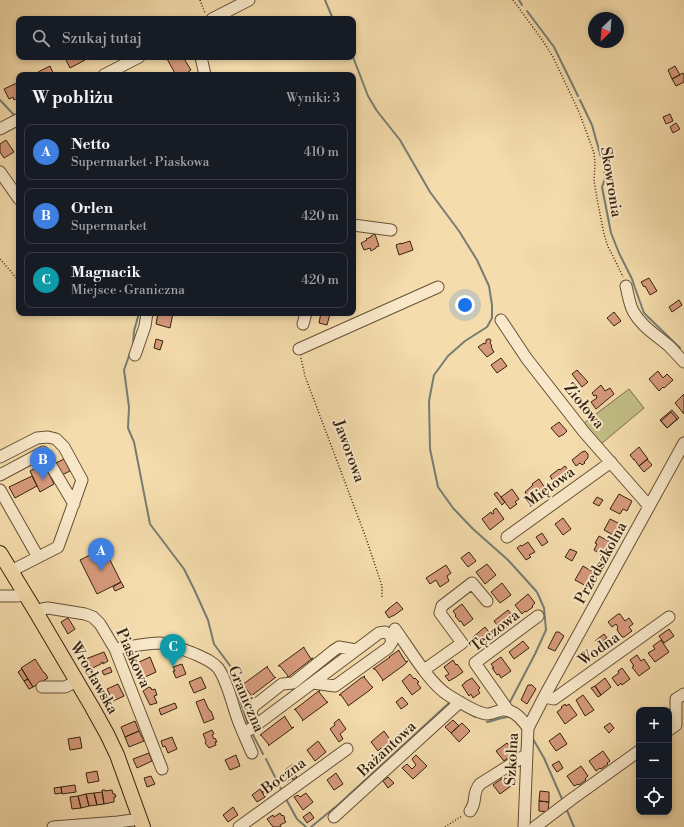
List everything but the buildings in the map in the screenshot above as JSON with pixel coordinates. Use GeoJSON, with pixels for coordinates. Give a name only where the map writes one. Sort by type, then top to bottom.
{"type":"FeatureCollection","features":[{"type":"Feature","properties":{"kind":"main road","name":"Wrocławska"},"geometry":{"type":"LineString","coordinates":[[0,553],[96,714],[117,755],[142,823]]}},
{"type":"Feature","properties":{"kind":"street"},"geometry":{"type":"LineString","coordinates":[[211,16],[249,0]]}},
{"type":"Feature","properties":{"kind":"street"},"geometry":{"type":"LineString","coordinates":[[110,72],[133,60]]}},
{"type":"Feature","properties":{"kind":"street"},"geometry":{"type":"LineString","coordinates":[[202,60],[204,72]]}},
{"type":"Feature","properties":{"kind":"street"},"geometry":{"type":"LineString","coordinates":[[0,128],[16,120]]}},
{"type":"Feature","properties":{"kind":"street"},"geometry":{"type":"LineString","coordinates":[[0,172],[16,195]]}},
{"type":"Feature","properties":{"kind":"street"},"geometry":{"type":"LineString","coordinates":[[356,225],[391,230]]}},
{"type":"Feature","properties":{"kind":"street"},"geometry":{"type":"LineString","coordinates":[[298,349],[438,286]]}},
{"type":"Feature","properties":{"kind":"street"},"geometry":{"type":"LineString","coordinates":[[626,286],[632,310],[637,318],[684,362]]}},
{"type":"Feature","properties":{"kind":"street"},"geometry":{"type":"LineString","coordinates":[[135,355],[145,326],[147,316]]}},
{"type":"Feature","properties":{"kind":"street","name":"Ziołowa"},"geometry":{"type":"LineString","coordinates":[[501,320],[527,359],[584,432],[649,506]]}},
{"type":"Feature","properties":{"kind":"street"},"geometry":{"type":"LineString","coordinates":[[0,457],[35,439],[48,437],[56,439],[64,447],[82,480],[58,547],[11,572]]}},
{"type":"Feature","properties":{"kind":"street"},"geometry":{"type":"LineString","coordinates":[[35,439],[74,504]]}},
{"type":"Feature","properties":{"kind":"street"},"geometry":{"type":"LineString","coordinates":[[0,475],[59,442]]}},
{"type":"Feature","properties":{"kind":"street","name":"Przedszkolna"},"geometry":{"type":"LineString","coordinates":[[544,697],[684,444]]}},
{"type":"Feature","properties":{"kind":"street","name":"Miętowa"},"geometry":{"type":"LineString","coordinates":[[507,537],[611,462]]}},
{"type":"Feature","properties":{"kind":"street"},"geometry":{"type":"LineString","coordinates":[[0,490],[38,557]]}},
{"type":"Feature","properties":{"kind":"street"},"geometry":{"type":"LineString","coordinates":[[424,670],[462,643],[440,613],[442,606],[472,583],[487,601]]}},
{"type":"Feature","properties":{"kind":"street"},"geometry":{"type":"LineString","coordinates":[[0,596],[18,596],[24,593]]}},
{"type":"Feature","properties":{"kind":"street","name":"Piaskowa"},"geometry":{"type":"LineString","coordinates":[[36,612],[48,608],[85,614],[93,617],[100,624],[115,649],[162,770]]}},
{"type":"Feature","properties":{"kind":"street","name":"Tęczowa"},"geometry":{"type":"LineString","coordinates":[[508,710],[475,663],[538,616]]}},
{"type":"Feature","properties":{"kind":"street","name":"Wodna"},"geometry":{"type":"LineString","coordinates":[[544,697],[554,699],[669,617]]}},
{"type":"Feature","properties":{"kind":"street"},"geometry":{"type":"LineString","coordinates":[[395,629],[435,684],[447,694],[460,702],[487,714],[501,710],[508,710],[522,719],[528,728]]}},
{"type":"Feature","properties":{"kind":"street"},"geometry":{"type":"LineString","coordinates":[[244,733],[257,725],[379,633],[385,632],[390,635],[392,642],[388,648],[335,686],[313,683]]}},
{"type":"Feature","properties":{"kind":"street","name":"Graniczna"},"geometry":{"type":"LineString","coordinates":[[115,649],[153,644],[170,645],[206,658],[213,663],[219,669],[223,677],[252,753]]}},
{"type":"Feature","properties":{"kind":"street"},"geometry":{"type":"LineString","coordinates":[[257,725],[252,717],[251,711],[254,706],[282,684],[293,682],[333,651],[340,648],[356,650]]}},
{"type":"Feature","properties":{"kind":"street"},"geometry":{"type":"LineString","coordinates":[[42,688],[65,687],[77,681]]}},
{"type":"Feature","properties":{"kind":"street"},"geometry":{"type":"LineString","coordinates":[[672,728],[676,725],[676,699],[684,694]]}},
{"type":"Feature","properties":{"kind":"street","name":"Szkolna"},"geometry":{"type":"LineString","coordinates":[[524,827],[528,728],[544,697]]}},
{"type":"Feature","properties":{"kind":"street","name":"Bażantowa"},"geometry":{"type":"LineString","coordinates":[[334,817],[460,702]]}},
{"type":"Feature","properties":{"kind":"street","name":"Boczna"},"geometry":{"type":"LineString","coordinates":[[239,827],[347,750]]}},
{"type":"Feature","properties":{"kind":"street"},"geometry":{"type":"LineString","coordinates":[[535,827],[636,753]]}},
{"type":"Feature","properties":{"kind":"street"},"geometry":{"type":"LineString","coordinates":[[470,811],[474,806],[475,791],[480,784],[526,755]]}},
{"type":"Feature","properties":{"kind":"street"},"geometry":{"type":"LineString","coordinates":[[54,827],[118,822],[142,823]]}},
{"type":"Feature","properties":{"kind":"path"},"geometry":{"type":"LineString","coordinates":[[200,0],[208,16]]}},
{"type":"Feature","properties":{"kind":"path","name":"Skowronia"},"geometry":{"type":"LineString","coordinates":[[513,0],[553,57],[580,112],[594,153],[594,182],[606,240],[623,276],[626,286]]}},
{"type":"Feature","properties":{"kind":"path"},"geometry":{"type":"LineString","coordinates":[[0,259],[16,278]]}},
{"type":"Feature","properties":{"kind":"path","name":"Jaworowa"},"geometry":{"type":"LineString","coordinates":[[298,349],[305,376],[376,567],[382,586],[382,598]]}},
{"type":"Feature","properties":{"kind":"path"},"geometry":{"type":"LineString","coordinates":[[445,827],[470,811]]}},
{"type":"Feature","properties":{"kind":"shaded area"},"geometry":{"type":"Polygon","coordinates":[[[629,389],[644,408],[601,444],[584,423],[629,389]]]}},
{"type":"Feature","properties":{"kind":"waterway"},"geometry":{"type":"LineString","coordinates":[[325,0],[332,16]]}},
{"type":"Feature","properties":{"kind":"waterway"},"geometry":{"type":"LineString","coordinates":[[519,0],[522,5]]}},
{"type":"Feature","properties":{"kind":"waterway"},"geometry":{"type":"LineString","coordinates":[[527,11],[554,47],[578,96]]}},
{"type":"Feature","properties":{"kind":"waterway"},"geometry":{"type":"LineString","coordinates":[[354,60],[368,96],[377,111],[400,140],[430,192],[459,231],[477,260],[489,286],[492,305],[492,318],[487,327],[465,341],[448,356],[434,375],[429,401],[430,449],[438,487],[453,508],[473,529],[508,560],[537,592],[544,608],[546,630],[510,704]]}},
{"type":"Feature","properties":{"kind":"waterway"},"geometry":{"type":"LineString","coordinates":[[0,100],[15,116]]}},
{"type":"Feature","properties":{"kind":"waterway"},"geometry":{"type":"LineString","coordinates":[[580,100],[592,125],[601,157]]}},
{"type":"Feature","properties":{"kind":"waterway"},"geometry":{"type":"LineString","coordinates":[[604,167],[605,179],[602,187],[611,233],[632,279],[644,313],[680,348]]}},
{"type":"Feature","properties":{"kind":"waterway"},"geometry":{"type":"LineString","coordinates":[[133,345],[134,331],[138,316]]}},
{"type":"Feature","properties":{"kind":"waterway"},"geometry":{"type":"LineString","coordinates":[[130,353],[124,370],[129,407],[128,428],[134,442],[150,524],[184,569],[194,589],[208,620],[214,644],[231,667],[236,689],[248,724]]}},
{"type":"Feature","properties":{"kind":"waterway"},"geometry":{"type":"LineString","coordinates":[[311,827],[339,804],[449,703],[452,704]]}},
{"type":"Feature","properties":{"kind":"waterway"},"geometry":{"type":"LineString","coordinates":[[459,708],[475,717]]}},
{"type":"Feature","properties":{"kind":"waterway"},"geometry":{"type":"LineString","coordinates":[[487,722],[504,717],[510,717]]}},
{"type":"Feature","properties":{"kind":"waterway"},"geometry":{"type":"LineString","coordinates":[[517,722],[523,730]]}},
{"type":"Feature","properties":{"kind":"waterway"},"geometry":{"type":"LineString","coordinates":[[252,733],[263,754]]}},
{"type":"Feature","properties":{"kind":"waterway"},"geometry":{"type":"LineString","coordinates":[[533,739],[544,758],[562,799]]}},
{"type":"Feature","properties":{"kind":"waterway"},"geometry":{"type":"LineString","coordinates":[[266,759],[282,791]]}},
{"type":"Feature","properties":{"kind":"waterway"},"geometry":{"type":"LineString","coordinates":[[286,799],[297,819],[306,827]]}},
{"type":"Feature","properties":{"kind":"waterway"},"geometry":{"type":"LineString","coordinates":[[566,808],[574,827]]}},
{"type":"Feature","properties":{"kind":"place","name":"Orlen"},"geometry":{"type":"Point","coordinates":[43,480]}},
{"type":"Feature","properties":{"kind":"place","name":"Netto"},"geometry":{"type":"Point","coordinates":[101,571]}},
{"type":"Feature","properties":{"kind":"place","name":"Magnacik"},"geometry":{"type":"Point","coordinates":[173,667]}}]}
